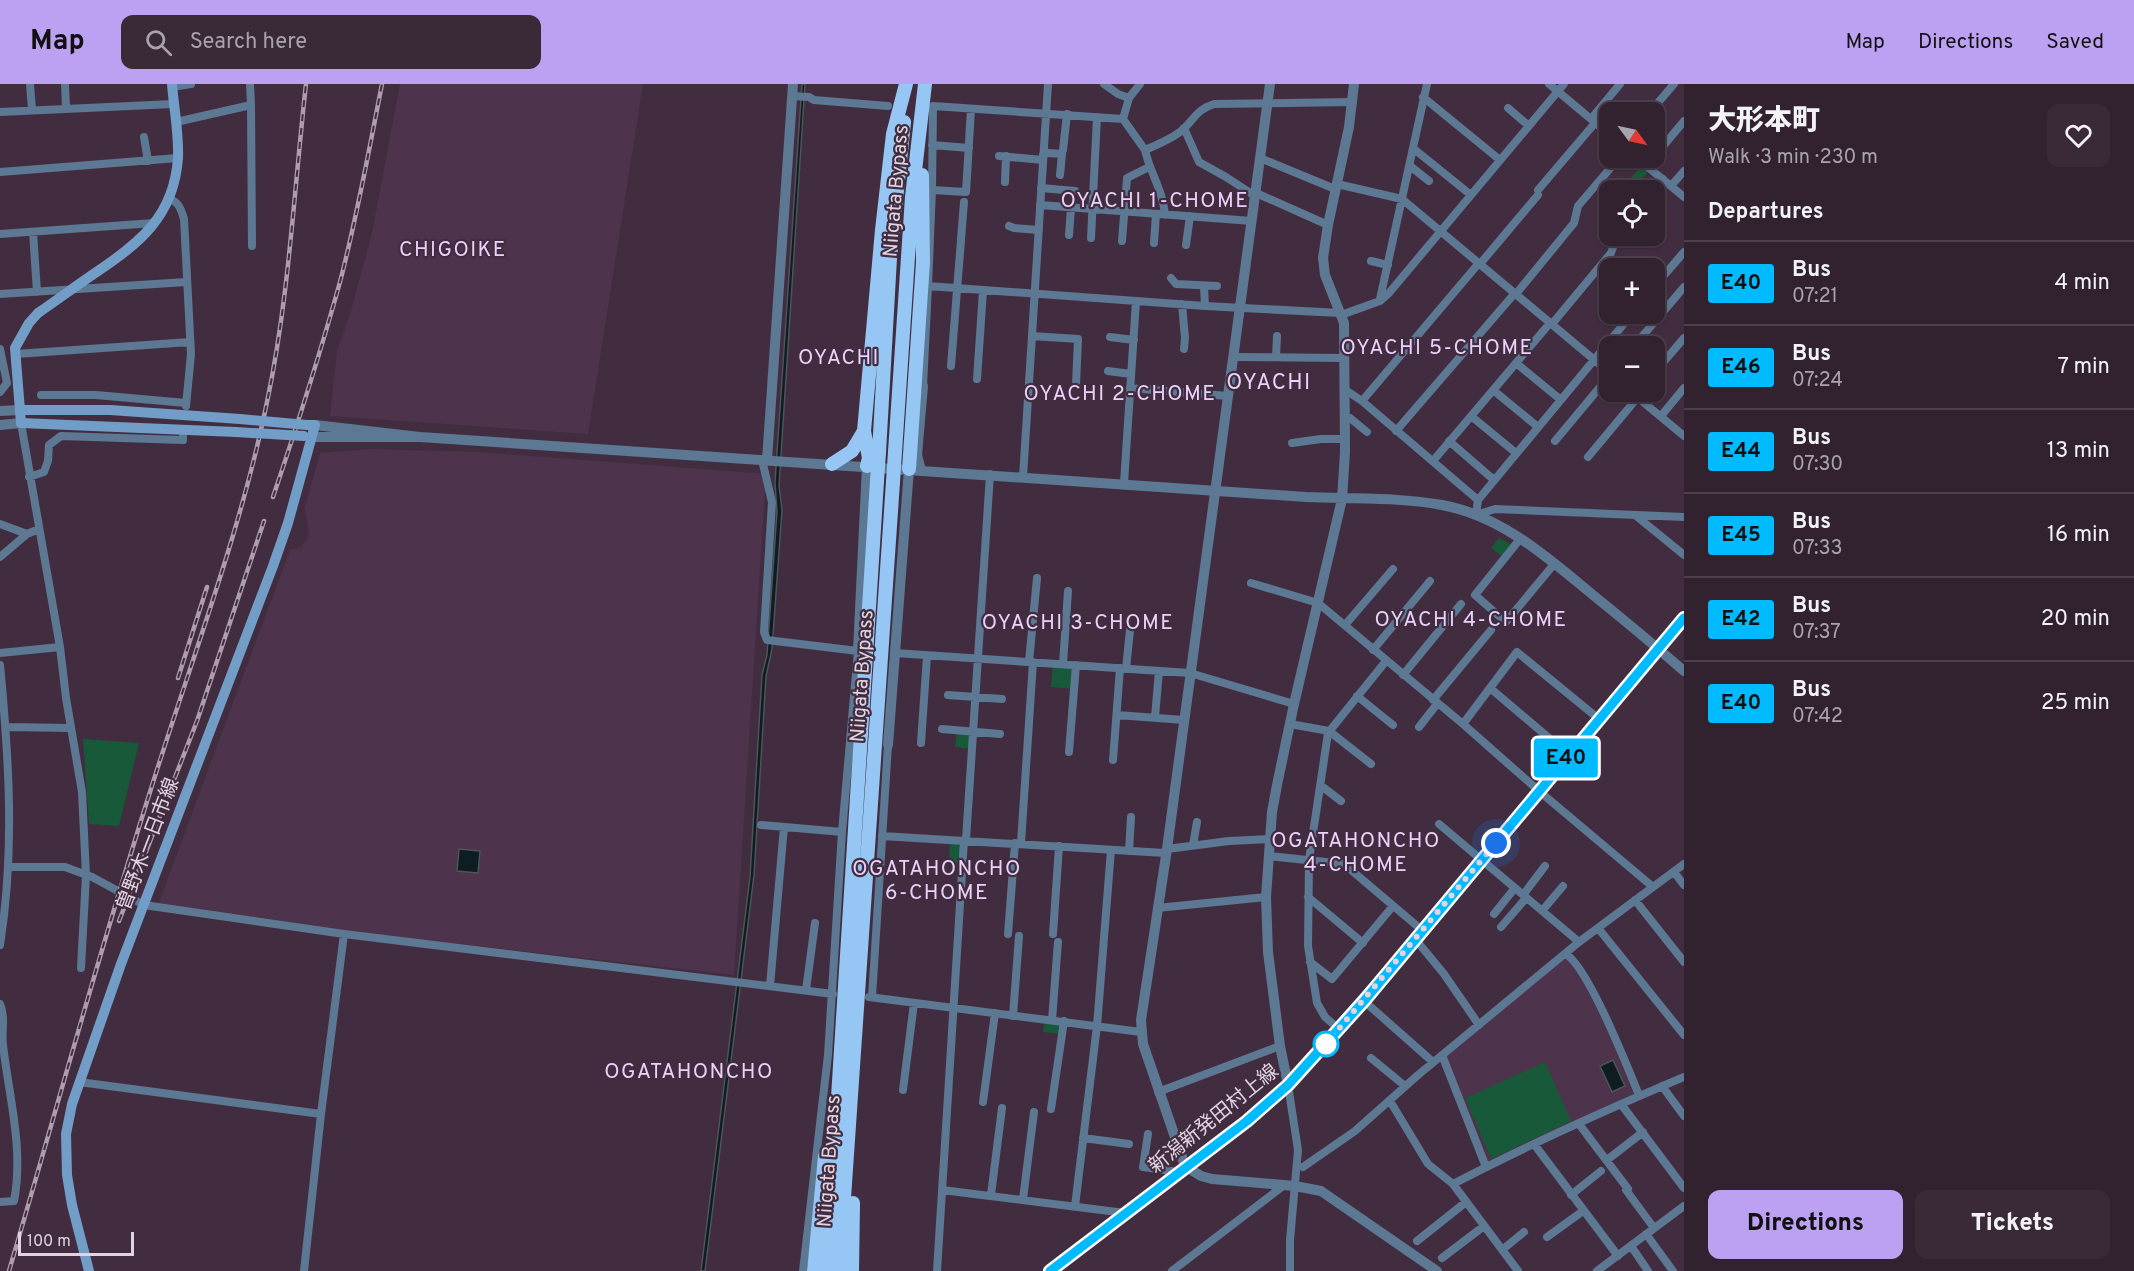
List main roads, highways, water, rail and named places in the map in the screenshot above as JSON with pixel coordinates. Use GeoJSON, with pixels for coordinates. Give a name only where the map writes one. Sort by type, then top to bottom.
{"type":"FeatureCollection","features":[{"type":"Feature","properties":{"kind":"highway"},"geometry":{"type":"LineString","coordinates":[[867,466],[869,458],[864,431],[882,230],[893,134],[907,84]]}},
{"type":"Feature","properties":{"kind":"highway","name":"Niigata Bypass"},"geometry":{"type":"LineString","coordinates":[[827,1271],[890,258],[907,84]]}},
{"type":"Feature","properties":{"kind":"highway","name":"Niigata Bypass"},"geometry":{"type":"LineString","coordinates":[[839,1271],[912,197],[925,84]]}},
{"type":"Feature","properties":{"kind":"highway"},"geometry":{"type":"LineString","coordinates":[[915,469],[922,262],[922,104]]}},
{"type":"Feature","properties":{"kind":"highway"},"geometry":{"type":"LineString","coordinates":[[832,464],[852,451],[864,431]]}},
{"type":"Feature","properties":{"kind":"highway"},"geometry":{"type":"LineString","coordinates":[[814,1271],[825,1155],[839,1068]]}},
{"type":"Feature","properties":{"kind":"highway"},"geometry":{"type":"LineString","coordinates":[[852,1271],[853,1078]]}},
{"type":"Feature","properties":{"kind":"main road"},"geometry":{"type":"LineString","coordinates":[[172,85],[177,158],[175,178],[168,198],[155,223],[142,239],[38,313],[29,323],[16,351],[21,423],[308,436]]}},
{"type":"Feature","properties":{"kind":"main road","name":"曽野木一日市線"},"geometry":{"type":"LineString","coordinates":[[20,410],[110,410],[311,425],[288,523],[273,566],[144,905],[72,1104],[66,1134],[67,1175],[72,1205],[90,1271]]}},
{"type":"Feature","properties":{"kind":"main road","name":"新潟新発田村上線"},"geometry":{"type":"LineString","coordinates":[[1050,1271],[1247,1121],[1288,1085],[1364,1001],[1684,618]]}},
{"type":"Feature","properties":{"kind":"railway"},"geometry":{"type":"LineString","coordinates":[[9,1271],[113,911],[229,550],[256,452],[281,323],[306,84]]}},
{"type":"Feature","properties":{"kind":"railway"},"geometry":{"type":"LineString","coordinates":[[273,497],[340,282],[382,84]]}},
{"type":"Feature","properties":{"kind":"railway"},"geometry":{"type":"LineString","coordinates":[[119,921],[197,721],[264,521]]}},
{"type":"Feature","properties":{"kind":"railway"},"geometry":{"type":"LineString","coordinates":[[178,678],[207,587]]}},
{"type":"Feature","properties":{"kind":"district","name":"OYACHI 1-CHOME"},"geometry":{"type":"Point","coordinates":[1155,200]}},
{"type":"Feature","properties":{"kind":"district","name":"CHIGOIKE"},"geometry":{"type":"Point","coordinates":[453,249]}},
{"type":"Feature","properties":{"kind":"district","name":"OYACHI 5-CHOME"},"geometry":{"type":"Point","coordinates":[1437,347]}},
{"type":"Feature","properties":{"kind":"district","name":"OYACHI"},"geometry":{"type":"Point","coordinates":[839,357]}},
{"type":"Feature","properties":{"kind":"district","name":"OYACHI"},"geometry":{"type":"Point","coordinates":[1269,381]}},
{"type":"Feature","properties":{"kind":"district","name":"OYACHI 2-CHOME"},"geometry":{"type":"Point","coordinates":[1120,393]}},
{"type":"Feature","properties":{"kind":"district","name":"OYACHI 4-CHOME"},"geometry":{"type":"Point","coordinates":[1471,619]}},
{"type":"Feature","properties":{"kind":"district","name":"OYACHI 3-CHOME"},"geometry":{"type":"Point","coordinates":[1078,622]}},
{"type":"Feature","properties":{"kind":"district","name":"OGATAHONCHO 4-CHOME"},"geometry":{"type":"Point","coordinates":[1356,852]}},
{"type":"Feature","properties":{"kind":"district","name":"OGATAHONCHO 6-CHOME"},"geometry":{"type":"Point","coordinates":[937,880]}},
{"type":"Feature","properties":{"kind":"district","name":"OGATAHONCHO"},"geometry":{"type":"Point","coordinates":[689,1071]}}]}
